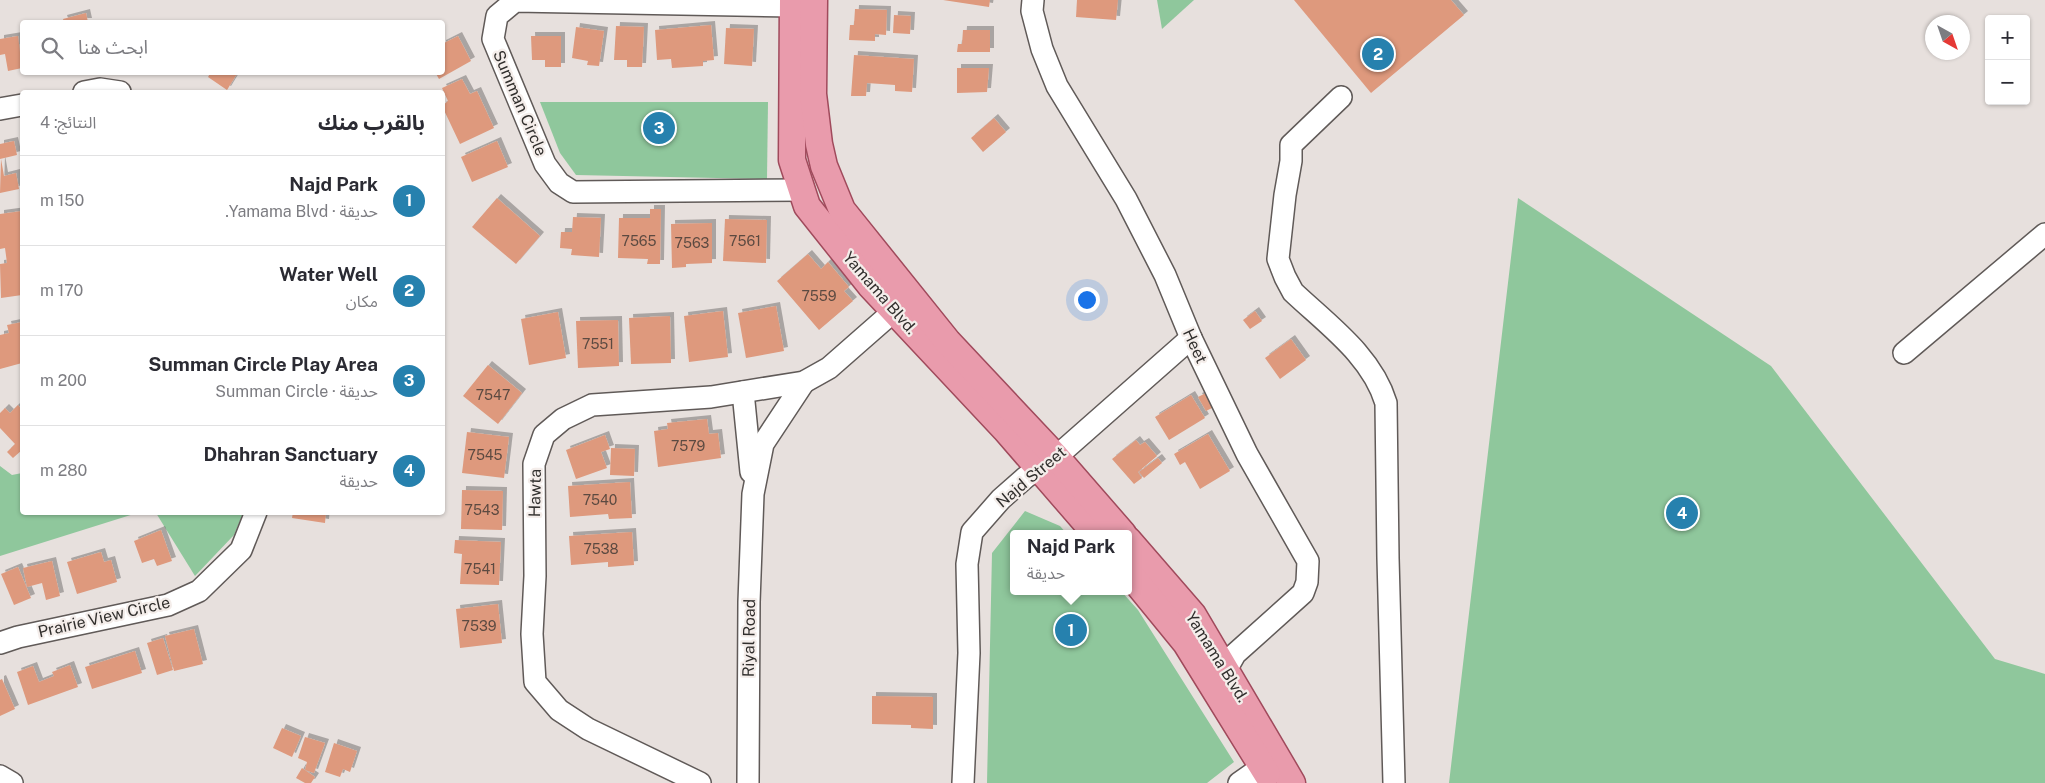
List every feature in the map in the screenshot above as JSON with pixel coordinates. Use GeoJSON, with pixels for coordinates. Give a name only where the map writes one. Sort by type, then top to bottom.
{"type":"FeatureCollection","features":[{"type":"Feature","properties":{"kind":"main road","name":"Yamama Blvd."},"geometry":{"type":"LineString","coordinates":[[800,2],[819,144],[832,186],[842,210],[1047,463],[1093,530]]}},
{"type":"Feature","properties":{"kind":"main road","name":"Yamama Blvd."},"geometry":{"type":"LineString","coordinates":[[800,2],[792,160],[807,206],[870,285],[894,311],[1047,463],[1119,530]]}},
{"type":"Feature","properties":{"kind":"main road","name":"Yamama Blvd."},"geometry":{"type":"LineString","coordinates":[[1132,545],[1193,615],[1292,783]]}},
{"type":"Feature","properties":{"kind":"main road","name":"Yamama Blvd."},"geometry":{"type":"LineString","coordinates":[[1132,577],[1186,643],[1267,775]]}},
{"type":"Feature","properties":{"kind":"street","name":"Heet"},"geometry":{"type":"LineString","coordinates":[[1033,0],[1032,10],[1042,50],[1057,86],[1126,199],[1165,275],[1191,338],[1248,454],[1308,561],[1307,582],[1303,593],[1235,654],[1226,670]]}},
{"type":"Feature","properties":{"kind":"street","name":"Summan Circle"},"geometry":{"type":"LineString","coordinates":[[800,2],[515,1],[497,16],[493,39],[545,164],[559,183],[573,192],[801,189],[832,186]]}},
{"type":"Feature","properties":{"kind":"street"},"geometry":{"type":"LineString","coordinates":[[1341,97],[1291,145],[1291,161],[1283,205],[1278,259],[1284,278],[1293,292],[1368,363],[1380,384],[1386,403],[1394,783]]}},
{"type":"Feature","properties":{"kind":"street"},"geometry":{"type":"LineString","coordinates":[[0,109],[20,105]]}},
{"type":"Feature","properties":{"kind":"street"},"geometry":{"type":"LineString","coordinates":[[1904,353],[2045,234]]}},
{"type":"Feature","properties":{"kind":"street","name":"Hawta"},"geometry":{"type":"LineString","coordinates":[[700,783],[588,729],[559,710],[535,682],[532,634],[535,576],[534,464],[544,435],[563,419],[592,405],[711,397],[804,382],[828,368],[894,311]]}},
{"type":"Feature","properties":{"kind":"street","name":"Najd Street"},"geometry":{"type":"LineString","coordinates":[[964,783],[969,653],[967,564],[972,532],[1001,499],[1047,463],[1191,338]]}},
{"type":"Feature","properties":{"kind":"street","name":"Riyal Road"},"geometry":{"type":"LineString","coordinates":[[753,494],[763,444],[804,382]]}},
{"type":"Feature","properties":{"kind":"street","name":"Riyal Road"},"geometry":{"type":"LineString","coordinates":[[743,392],[753,494],[749,602],[748,783]]}},
{"type":"Feature","properties":{"kind":"street","name":"Prairie View Circle"},"geometry":{"type":"LineString","coordinates":[[0,643],[18,637],[168,605],[199,591],[241,550],[255,515]]}},
{"type":"Feature","properties":{"kind":"street"},"geometry":{"type":"LineString","coordinates":[[1239,783],[1267,775]]}},
{"type":"Feature","properties":{"kind":"street"},"geometry":{"type":"LineString","coordinates":[[0,776],[12,783]]}},
{"type":"Feature","properties":{"kind":"green space"},"geometry":{"type":"Polygon","coordinates":[[[1157,0],[1194,0],[1162,29],[1157,0]]]}},
{"type":"Feature","properties":{"kind":"green space"},"geometry":{"type":"Polygon","coordinates":[[[540,102],[768,102],[767,179],[576,175],[560,153],[540,102]]]}},
{"type":"Feature","properties":{"kind":"green space"},"geometry":{"type":"Polygon","coordinates":[[[1518,198],[1771,366],[1995,659],[2045,674],[2045,783],[1449,783],[1518,198]]]}},
{"type":"Feature","properties":{"kind":"green space"},"geometry":{"type":"Polygon","coordinates":[[[0,466],[12,475],[20,473],[20,515],[131,515],[0,556],[0,466]]]}},
{"type":"Feature","properties":{"kind":"green space"},"geometry":{"type":"Polygon","coordinates":[[[1025,511],[1060,526],[1064,530],[1010,530],[1025,511]]]}},
{"type":"Feature","properties":{"kind":"green space"},"geometry":{"type":"Polygon","coordinates":[[[157,515],[242,515],[234,535],[195,576],[157,515]]]}},
{"type":"Feature","properties":{"kind":"green space"},"geometry":{"type":"Polygon","coordinates":[[[1010,530],[1010,595],[1125,595],[1138,610],[1234,762],[1207,783],[987,783],[992,553],[1010,530]]]}},
{"type":"Feature","properties":{"kind":"building"},"geometry":{"type":"Polygon","coordinates":[[[943,0],[990,0],[989,7],[943,0]]]}},
{"type":"Feature","properties":{"kind":"building"},"geometry":{"type":"Polygon","coordinates":[[[1077,0],[1118,0],[1116,20],[1076,17],[1077,0]]]}},
{"type":"Feature","properties":{"kind":"building"},"geometry":{"type":"Polygon","coordinates":[[[1294,0],[1451,0],[1464,15],[1371,93],[1294,0]]]}},
{"type":"Feature","properties":{"kind":"building"},"geometry":{"type":"Polygon","coordinates":[[[855,9],[887,10],[886,35],[875,34],[875,41],[849,40],[850,25],[854,25],[855,9]]]}},
{"type":"Feature","properties":{"kind":"building"},"geometry":{"type":"Polygon","coordinates":[[[86,13],[88,20],[63,20],[86,13]]]}},
{"type":"Feature","properties":{"kind":"building"},"geometry":{"type":"Polygon","coordinates":[[[894,15],[911,16],[910,34],[893,33],[894,15]]]}},
{"type":"Feature","properties":{"kind":"building"},"geometry":{"type":"Polygon","coordinates":[[[711,25],[714,60],[703,61],[703,66],[672,68],[671,59],[657,60],[655,30],[711,25]]]}},
{"type":"Feature","properties":{"kind":"building"},"geometry":{"type":"Polygon","coordinates":[[[616,26],[644,27],[642,67],[627,67],[627,60],[614,60],[616,26]]]}},
{"type":"Feature","properties":{"kind":"building"},"geometry":{"type":"Polygon","coordinates":[[[576,27],[604,31],[599,66],[587,65],[588,61],[572,58],[576,27]]]}},
{"type":"Feature","properties":{"kind":"building"},"geometry":{"type":"Polygon","coordinates":[[[726,28],[754,29],[752,66],[724,64],[726,28]]]}},
{"type":"Feature","properties":{"kind":"building"},"geometry":{"type":"Polygon","coordinates":[[[963,30],[990,30],[990,52],[957,52],[958,44],[962,44],[963,30]]]}},
{"type":"Feature","properties":{"kind":"building"},"geometry":{"type":"Polygon","coordinates":[[[18,36],[20,68],[8,71],[5,54],[0,55],[0,39],[18,36]]]}},
{"type":"Feature","properties":{"kind":"building"},"geometry":{"type":"Polygon","coordinates":[[[458,36],[471,61],[439,79],[437,75],[445,75],[445,42],[458,36]]]}},
{"type":"Feature","properties":{"kind":"building"},"geometry":{"type":"Polygon","coordinates":[[[531,36],[561,36],[561,67],[545,67],[545,60],[532,60],[531,36]]]}},
{"type":"Feature","properties":{"kind":"building"},"geometry":{"type":"Polygon","coordinates":[[[854,55],[914,59],[912,92],[895,91],[895,85],[867,83],[866,96],[851,96],[854,55]]]}},
{"type":"Feature","properties":{"kind":"building"},"geometry":{"type":"Polygon","coordinates":[[[957,68],[989,68],[987,92],[957,93],[957,68]]]}},
{"type":"Feature","properties":{"kind":"building"},"geometry":{"type":"Polygon","coordinates":[[[209,75],[236,75],[227,90],[208,77],[209,75]]]}},
{"type":"Feature","properties":{"kind":"building"},"geometry":{"type":"Polygon","coordinates":[[[462,79],[470,94],[477,91],[494,128],[460,144],[445,112],[445,104],[448,101],[445,90],[442,88],[462,79]]]}},
{"type":"Feature","properties":{"kind":"building"},"geometry":{"type":"Polygon","coordinates":[[[994,118],[1006,132],[983,152],[971,138],[994,118]]]}},
{"type":"Feature","properties":{"kind":"building"},"geometry":{"type":"Polygon","coordinates":[[[14,141],[17,155],[0,159],[0,144],[14,141]]]}},
{"type":"Feature","properties":{"kind":"building"},"geometry":{"type":"Polygon","coordinates":[[[497,141],[508,167],[472,182],[461,157],[497,141]]]}},
{"type":"Feature","properties":{"kind":"building"},"geometry":{"type":"Polygon","coordinates":[[[1,159],[4,176],[16,173],[19,189],[0,193],[1,159]]]}},
{"type":"Feature","properties":{"kind":"building"},"geometry":{"type":"Polygon","coordinates":[[[497,198],[540,236],[516,264],[472,227],[497,198]]]}},
{"type":"Feature","properties":{"kind":"building"},"geometry":{"type":"Polygon","coordinates":[[[650,209],[661,209],[660,264],[647,264],[648,259],[618,258],[619,218],[650,218],[650,209]]]}},
{"type":"Feature","properties":{"kind":"building"},"geometry":{"type":"Polygon","coordinates":[[[20,211],[20,295],[1,298],[0,264],[7,263],[5,248],[0,249],[0,214],[20,211]]]}},
{"type":"Feature","properties":{"kind":"building"},"geometry":{"type":"Polygon","coordinates":[[[573,217],[601,218],[599,257],[571,255],[572,249],[560,248],[561,232],[572,232],[573,217]]]}},
{"type":"Feature","properties":{"kind":"building"},"geometry":{"type":"Polygon","coordinates":[[[725,219],[767,220],[766,263],[723,261],[725,219]]]}},
{"type":"Feature","properties":{"kind":"building"},"geometry":{"type":"Polygon","coordinates":[[[712,223],[712,263],[686,264],[686,267],[672,268],[671,224],[712,223]]]}},
{"type":"Feature","properties":{"kind":"building"},"geometry":{"type":"Polygon","coordinates":[[[808,254],[821,269],[828,262],[849,287],[844,291],[853,301],[819,330],[777,281],[808,254]]]}},
{"type":"Feature","properties":{"kind":"building"},"geometry":{"type":"Polygon","coordinates":[[[776,306],[784,351],[746,358],[738,313],[776,306]]]}},
{"type":"Feature","properties":{"kind":"building"},"geometry":{"type":"Polygon","coordinates":[[[723,311],[728,357],[689,362],[684,316],[723,311]]]}},
{"type":"Feature","properties":{"kind":"building"},"geometry":{"type":"Polygon","coordinates":[[[1255,311],[1262,321],[1250,329],[1243,320],[1255,311]]]}},
{"type":"Feature","properties":{"kind":"building"},"geometry":{"type":"Polygon","coordinates":[[[558,312],[566,358],[529,365],[521,319],[558,312]]]}},
{"type":"Feature","properties":{"kind":"building"},"geometry":{"type":"Polygon","coordinates":[[[670,316],[671,363],[631,364],[629,318],[670,316]]]}},
{"type":"Feature","properties":{"kind":"building"},"geometry":{"type":"Polygon","coordinates":[[[618,320],[619,366],[578,368],[576,321],[618,320]]]}},
{"type":"Feature","properties":{"kind":"building"},"geometry":{"type":"Polygon","coordinates":[[[20,322],[20,364],[0,369],[0,335],[9,333],[7,325],[20,322]]]}},
{"type":"Feature","properties":{"kind":"building"},"geometry":{"type":"Polygon","coordinates":[[[1291,339],[1306,360],[1280,379],[1265,358],[1291,339]]]}},
{"type":"Feature","properties":{"kind":"building"},"geometry":{"type":"Polygon","coordinates":[[[488,365],[522,393],[498,424],[463,396],[488,365]]]}},
{"type":"Feature","properties":{"kind":"building"},"geometry":{"type":"Polygon","coordinates":[[[1210,391],[1218,405],[1206,411],[1198,397],[1210,391]]]}},
{"type":"Feature","properties":{"kind":"building"},"geometry":{"type":"Polygon","coordinates":[[[1191,395],[1205,418],[1169,440],[1155,417],[1191,395]]]}},
{"type":"Feature","properties":{"kind":"building"},"geometry":{"type":"Polygon","coordinates":[[[18,405],[20,408],[20,452],[13,458],[7,452],[15,444],[0,428],[0,413],[5,408],[10,413],[18,405]]]}},
{"type":"Feature","properties":{"kind":"building"},"geometry":{"type":"Polygon","coordinates":[[[707,419],[709,434],[718,433],[721,458],[658,467],[654,431],[668,429],[667,423],[707,419]]]}},
{"type":"Feature","properties":{"kind":"building"},"geometry":{"type":"Polygon","coordinates":[[[467,432],[509,437],[504,478],[462,473],[467,432]]]}},
{"type":"Feature","properties":{"kind":"building"},"geometry":{"type":"Polygon","coordinates":[[[1208,434],[1230,471],[1200,489],[1185,462],[1180,465],[1174,454],[1208,434]]]}},
{"type":"Feature","properties":{"kind":"building"},"geometry":{"type":"Polygon","coordinates":[[[605,435],[610,449],[601,452],[607,468],[576,479],[566,450],[605,435]]]}},
{"type":"Feature","properties":{"kind":"building"},"geometry":{"type":"Polygon","coordinates":[[[1136,440],[1140,445],[1145,442],[1157,456],[1138,472],[1142,478],[1134,484],[1112,459],[1136,440]]]}},
{"type":"Feature","properties":{"kind":"building"},"geometry":{"type":"Polygon","coordinates":[[[611,448],[635,449],[634,476],[610,475],[611,448]]]}},
{"type":"Feature","properties":{"kind":"building"},"geometry":{"type":"Polygon","coordinates":[[[1158,458],[1162,463],[1144,478],[1139,472],[1158,458]]]}},
{"type":"Feature","properties":{"kind":"building"},"geometry":{"type":"Polygon","coordinates":[[[630,482],[632,518],[609,519],[608,514],[570,517],[568,486],[630,482]]]}},
{"type":"Feature","properties":{"kind":"building"},"geometry":{"type":"Polygon","coordinates":[[[462,490],[503,491],[502,530],[461,529],[462,490]]]}},
{"type":"Feature","properties":{"kind":"building"},"geometry":{"type":"Polygon","coordinates":[[[292,515],[326,515],[325,523],[292,518],[292,515]]]}},
{"type":"Feature","properties":{"kind":"building"},"geometry":{"type":"Polygon","coordinates":[[[161,530],[172,561],[157,566],[154,559],[142,563],[134,541],[161,530]]]}},
{"type":"Feature","properties":{"kind":"building"},"geometry":{"type":"Polygon","coordinates":[[[632,532],[634,565],[608,567],[608,562],[571,565],[569,536],[632,532]]]}},
{"type":"Feature","properties":{"kind":"building"},"geometry":{"type":"Polygon","coordinates":[[[455,540],[501,542],[499,585],[460,584],[462,554],[454,553],[455,540]]]}},
{"type":"Feature","properties":{"kind":"building"},"geometry":{"type":"Polygon","coordinates":[[[101,552],[104,562],[111,560],[117,582],[77,594],[67,562],[101,552]]]}},
{"type":"Feature","properties":{"kind":"building"},"geometry":{"type":"Polygon","coordinates":[[[52,561],[60,596],[46,600],[42,583],[27,587],[23,568],[52,561]]]}},
{"type":"Feature","properties":{"kind":"building"},"geometry":{"type":"Polygon","coordinates":[[[18,567],[31,598],[14,605],[1,574],[18,567]]]}},
{"type":"Feature","properties":{"kind":"building"},"geometry":{"type":"Polygon","coordinates":[[[498,604],[502,643],[460,648],[456,609],[498,604]]]}},
{"type":"Feature","properties":{"kind":"building"},"geometry":{"type":"Polygon","coordinates":[[[194,629],[203,664],[174,671],[165,636],[194,629]]]}},
{"type":"Feature","properties":{"kind":"building"},"geometry":{"type":"Polygon","coordinates":[[[163,638],[173,670],[157,675],[147,643],[163,638]]]}},
{"type":"Feature","properties":{"kind":"building"},"geometry":{"type":"Polygon","coordinates":[[[135,651],[142,673],[92,689],[85,667],[135,651]]]}},
{"type":"Feature","properties":{"kind":"building"},"geometry":{"type":"Polygon","coordinates":[[[70,665],[78,687],[28,705],[17,672],[33,666],[39,682],[54,676],[52,672],[70,665]]]}},
{"type":"Feature","properties":{"kind":"building"},"geometry":{"type":"Polygon","coordinates":[[[2,679],[15,709],[0,716],[0,680],[2,679]]]}},
{"type":"Feature","properties":{"kind":"building"},"geometry":{"type":"Polygon","coordinates":[[[872,696],[933,697],[933,729],[911,728],[911,725],[872,724],[872,696]]]}},
{"type":"Feature","properties":{"kind":"building"},"geometry":{"type":"Polygon","coordinates":[[[282,728],[301,736],[292,757],[273,748],[282,728]]]}},
{"type":"Feature","properties":{"kind":"building"},"geometry":{"type":"Polygon","coordinates":[[[305,737],[325,743],[314,773],[305,770],[307,762],[298,758],[305,737]]]}},
{"type":"Feature","properties":{"kind":"building"},"geometry":{"type":"Polygon","coordinates":[[[334,743],[357,751],[350,772],[343,769],[340,777],[325,772],[334,743]]]}},
{"type":"Feature","properties":{"kind":"building"},"geometry":{"type":"Polygon","coordinates":[[[302,768],[315,777],[311,783],[305,783],[296,778],[302,768]]]}},
{"type":"Feature","properties":{"kind":"place","name":"Water Well"},"geometry":{"type":"Point","coordinates":[1378,54]}},
{"type":"Feature","properties":{"kind":"place","name":"Summan Circle Play Area"},"geometry":{"type":"Point","coordinates":[659,128]}},
{"type":"Feature","properties":{"kind":"place","name":"Dhahran Sanctuary"},"geometry":{"type":"Point","coordinates":[1682,513]}},
{"type":"Feature","properties":{"kind":"place","name":"Najd Park"},"geometry":{"type":"Point","coordinates":[1071,630]}}]}
